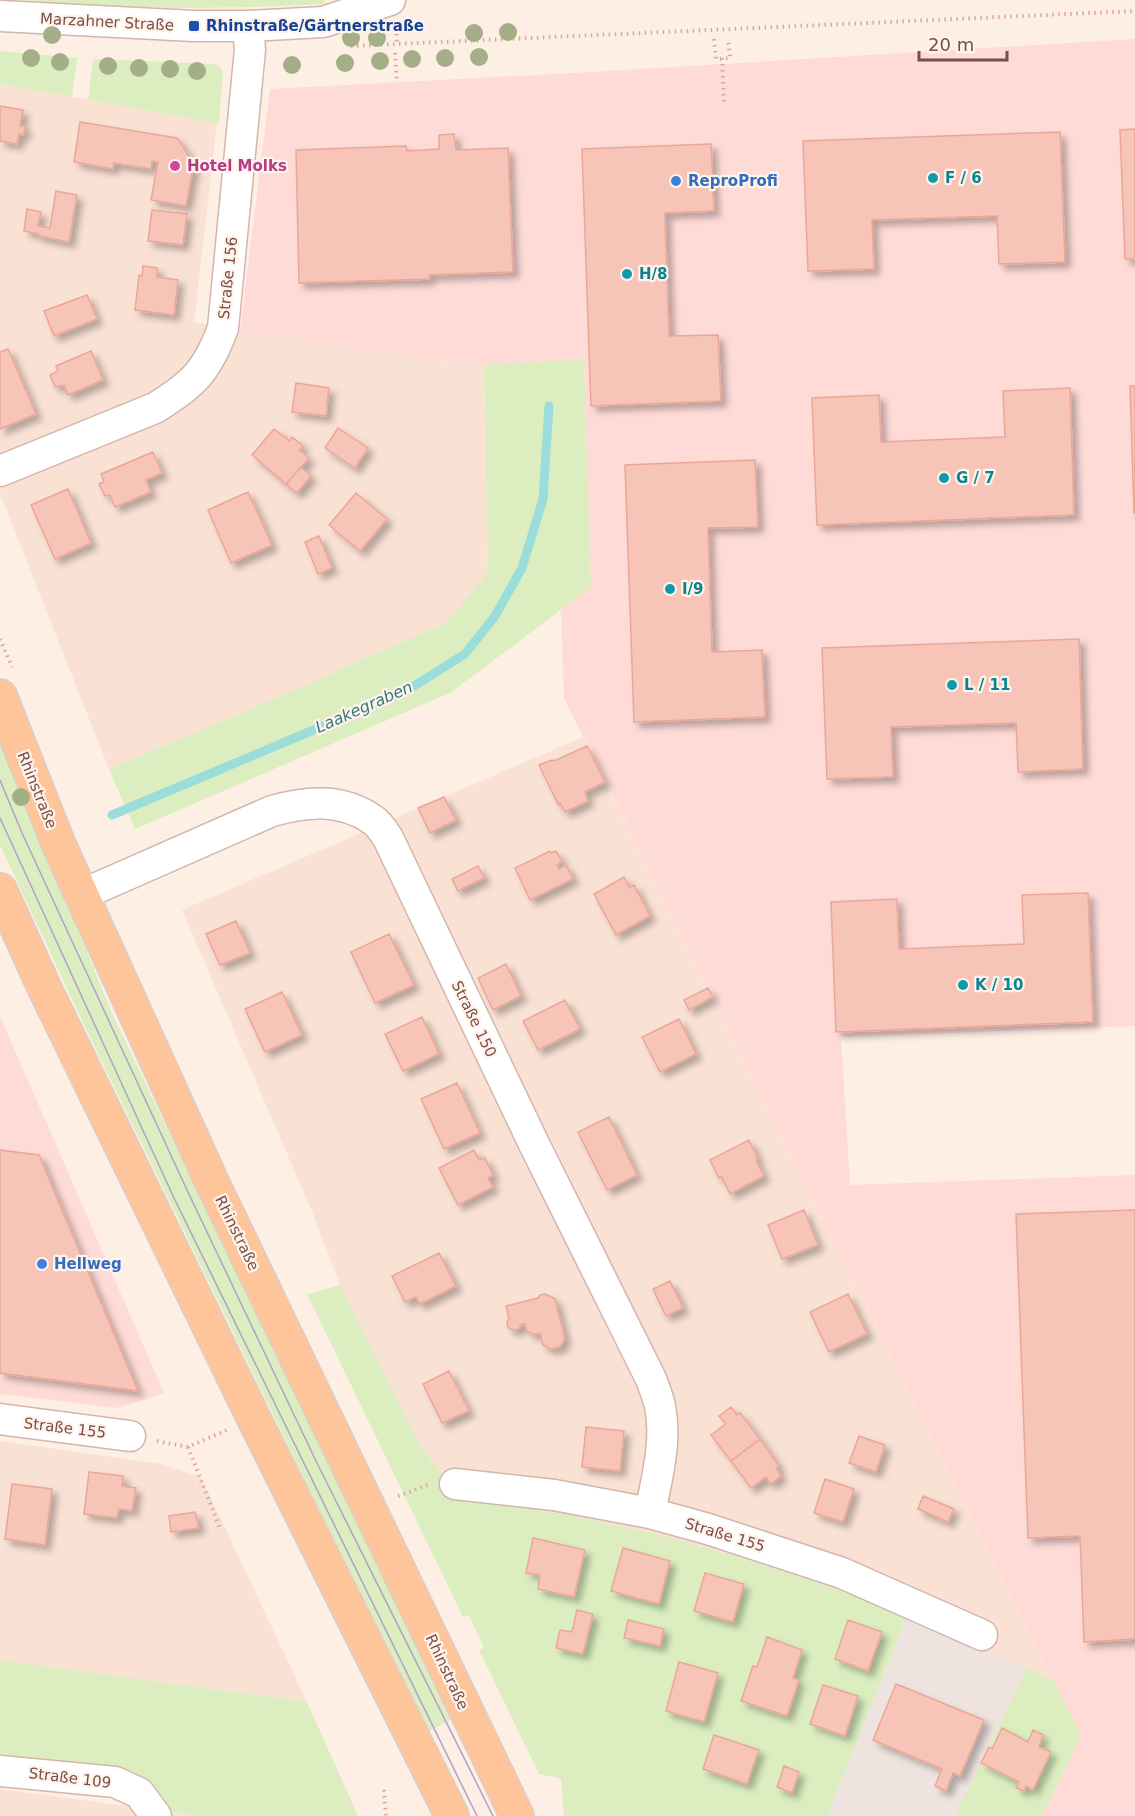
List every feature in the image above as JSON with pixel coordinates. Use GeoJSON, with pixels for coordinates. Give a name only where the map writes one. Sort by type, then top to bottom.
{"type":"FeatureCollection","features":[{"type":"Feature","properties":{"kind":"main road","name":"Rhinstraße"},"geometry":{"type":"LineString","coordinates":[[0,696],[59,845],[211,1180],[517,1816]]}},
{"type":"Feature","properties":{"kind":"main road"},"geometry":{"type":"LineString","coordinates":[[0,890],[44,987],[255,1420],[449,1810]]}},
{"type":"Feature","properties":{"kind":"street","name":"Marzahner Straße"},"geometry":{"type":"LineString","coordinates":[[0,16],[194,26],[248,26],[323,22],[390,0]]}},
{"type":"Feature","properties":{"kind":"street","name":"Straße 156"},"geometry":{"type":"LineString","coordinates":[[0,471],[155,408],[192,382],[207,365],[223,328],[249,60],[248,26]]}},
{"type":"Feature","properties":{"kind":"street","name":"Straße 150"},"geometry":{"type":"LineString","coordinates":[[81,895],[272,810],[296,804],[323,802],[351,808],[375,821],[388,838],[534,1144],[651,1379],[660,1405],[662,1431],[660,1464],[650,1513]]}},
{"type":"Feature","properties":{"kind":"street","name":"Straße 155"},"geometry":{"type":"LineString","coordinates":[[0,1419],[130,1436]]}},
{"type":"Feature","properties":{"kind":"street","name":"Straße 155"},"geometry":{"type":"LineString","coordinates":[[444,1483],[554,1495],[650,1513],[708,1529],[842,1573],[982,1635]]}},
{"type":"Feature","properties":{"kind":"street","name":"Straße 109"},"geometry":{"type":"LineString","coordinates":[[0,1771],[115,1782],[148,1805]]}},
{"type":"Feature","properties":{"kind":"path"},"geometry":{"type":"LineString","coordinates":[[345,46],[1135,11]]}},
{"type":"Feature","properties":{"kind":"path"},"geometry":{"type":"LineString","coordinates":[[714,39],[716,58],[730,58],[728,39]]}},
{"type":"Feature","properties":{"kind":"path"},"geometry":{"type":"LineString","coordinates":[[395,54],[397,82]]}},
{"type":"Feature","properties":{"kind":"path"},"geometry":{"type":"LineString","coordinates":[[722,58],[724,102]]}},
{"type":"Feature","properties":{"kind":"path"},"geometry":{"type":"LineString","coordinates":[[130,1436],[188,1447],[223,1431]]}},
{"type":"Feature","properties":{"kind":"path"},"geometry":{"type":"LineString","coordinates":[[188,1447],[220,1531]]}},
{"type":"Feature","properties":{"kind":"path"},"geometry":{"type":"LineString","coordinates":[[398,1496],[444,1483]]}},
{"type":"Feature","properties":{"kind":"path"},"geometry":{"type":"LineString","coordinates":[[384,1790],[386,1816]]}},
{"type":"Feature","properties":{"kind":"shaded area"},"geometry":{"type":"Polygon","coordinates":[[[1135,39],[1135,1026],[841,1037],[850,1185],[1135,1175],[1135,1816],[1042,1816],[1081,1735],[564,698],[561,610],[591,587],[584,359],[484,365],[393,354],[240,330],[270,89],[1135,39]]]}},
{"type":"Feature","properties":{"kind":"shaded area"},"geometry":{"type":"Polygon","coordinates":[[[0,84],[217,123],[194,322],[393,354],[484,365],[488,574],[447,622],[109,769],[0,494],[0,84]]]}},
{"type":"Feature","properties":{"kind":"shaded area"},"geometry":{"type":"Polygon","coordinates":[[[583,737],[1081,1735],[1042,1816],[955,1816],[1026,1668],[908,1616],[827,1816],[458,1496],[422,1449],[340,1285],[313,1214],[182,910],[583,737]]]}},
{"type":"Feature","properties":{"kind":"shaded area","name":"Hellweg"},"geometry":{"type":"Polygon","coordinates":[[[0,1016],[164,1393],[117,1408],[0,1394],[0,1016]]]}},
{"type":"Feature","properties":{"kind":"shaded area"},"geometry":{"type":"Polygon","coordinates":[[[0,1441],[161,1464],[201,1477],[307,1702],[0,1660],[0,1441]]]}},
{"type":"Feature","properties":{"kind":"shaded area"},"geometry":{"type":"Polygon","coordinates":[[[907,1616],[1027,1668],[955,1816],[827,1816],[907,1616]]]}},
{"type":"Feature","properties":{"kind":"shaded area"},"geometry":{"type":"Polygon","coordinates":[[[0,1789],[200,1816],[0,1816],[0,1789]]]}},
{"type":"Feature","properties":{"kind":"green space"},"geometry":{"type":"Polygon","coordinates":[[[18,0],[325,0],[324,4],[210,8],[133,7],[18,0]]]}},
{"type":"Feature","properties":{"kind":"green space"},"geometry":{"type":"Polygon","coordinates":[[[0,51],[77,58],[72,97],[0,84],[0,51]]]}},
{"type":"Feature","properties":{"kind":"green space"},"geometry":{"type":"Polygon","coordinates":[[[93,59],[216,64],[221,68],[223,74],[219,121],[217,123],[88,100],[93,59]]]}},
{"type":"Feature","properties":{"kind":"green space"},"geometry":{"type":"Polygon","coordinates":[[[584,359],[591,587],[450,693],[135,829],[109,769],[447,622],[488,573],[484,365],[584,359]]]}},
{"type":"Feature","properties":{"kind":"green space"},"geometry":{"type":"Polygon","coordinates":[[[0,739],[112,1013],[453,1719],[427,1732],[85,1027],[0,845],[0,739]]]}},
{"type":"Feature","properties":{"kind":"green space"},"geometry":{"type":"Polygon","coordinates":[[[340,1285],[422,1449],[459,1496],[600,1522],[693,1544],[837,1589],[907,1616],[827,1816],[564,1816],[561,1779],[539,1774],[479,1650],[484,1648],[469,1615],[463,1617],[307,1294],[340,1285]]]}},
{"type":"Feature","properties":{"kind":"green space"},"geometry":{"type":"Polygon","coordinates":[[[0,1660],[307,1702],[358,1816],[200,1816],[173,1812],[149,1780],[113,1769],[0,1754],[0,1660]]]}},
{"type":"Feature","properties":{"kind":"green space"},"geometry":{"type":"Polygon","coordinates":[[[1027,1668],[1054,1682],[1081,1735],[1042,1816],[955,1816],[1027,1668]]]}},
{"type":"Feature","properties":{"kind":"building"},"geometry":{"type":"Polygon","coordinates":[[[0,106],[23,110],[20,126],[25,126],[24,135],[19,134],[17,144],[0,141],[0,106]]]}},
{"type":"Feature","properties":{"kind":"building","name":"Hotel Molks"},"geometry":{"type":"Polygon","coordinates":[[[80,122],[177,138],[194,163],[186,206],[151,200],[158,162],[152,161],[151,169],[114,163],[113,169],[74,162],[80,122]]]}},
{"type":"Feature","properties":{"kind":"building"},"geometry":{"type":"Polygon","coordinates":[[[1135,129],[1135,259],[1125,259],[1120,130],[1135,129]]]}},
{"type":"Feature","properties":{"kind":"building","name":"F / 6"},"geometry":{"type":"Polygon","coordinates":[[[1060,132],[1065,262],[999,264],[997,216],[872,220],[874,269],[808,271],[803,141],[1060,132]]]}},
{"type":"Feature","properties":{"kind":"building"},"geometry":{"type":"Polygon","coordinates":[[[454,134],[456,150],[508,148],[513,272],[429,275],[430,279],[299,283],[296,150],[406,146],[407,151],[439,149],[439,135],[454,134]]]}},
{"type":"Feature","properties":{"kind":"building","name":"H/8"},"geometry":{"type":"Polygon","coordinates":[[[711,144],[714,211],[665,213],[669,336],[718,335],[721,401],[591,406],[582,149],[711,144]]]}},
{"type":"Feature","properties":{"kind":"building"},"geometry":{"type":"Polygon","coordinates":[[[56,191],[77,195],[69,242],[24,231],[27,209],[41,212],[38,226],[50,228],[56,191]]]}},
{"type":"Feature","properties":{"kind":"building"},"geometry":{"type":"Polygon","coordinates":[[[152,210],[187,214],[183,245],[148,241],[152,210]]]}},
{"type":"Feature","properties":{"kind":"building"},"geometry":{"type":"Polygon","coordinates":[[[143,266],[157,268],[157,277],[178,280],[174,315],[135,310],[139,275],[142,276],[143,266]]]}},
{"type":"Feature","properties":{"kind":"building"},"geometry":{"type":"Polygon","coordinates":[[[87,295],[97,319],[54,336],[44,311],[87,295]]]}},
{"type":"Feature","properties":{"kind":"building"},"geometry":{"type":"Polygon","coordinates":[[[8,349],[36,414],[0,429],[0,352],[8,349]]]}},
{"type":"Feature","properties":{"kind":"building"},"geometry":{"type":"Polygon","coordinates":[[[91,351],[103,380],[68,395],[64,385],[55,387],[50,375],[58,371],[56,366],[91,351]]]}},
{"type":"Feature","properties":{"kind":"building"},"geometry":{"type":"Polygon","coordinates":[[[296,383],[329,388],[326,416],[292,412],[296,383]]]}},
{"type":"Feature","properties":{"kind":"building"},"geometry":{"type":"Polygon","coordinates":[[[1130,386],[1135,386],[1135,513],[1134,513],[1130,386]]]}},
{"type":"Feature","properties":{"kind":"building","name":"G / 7"},"geometry":{"type":"Polygon","coordinates":[[[1070,388],[1074,515],[817,525],[812,398],[879,395],[881,442],[1005,437],[1003,391],[1070,388]]]}},
{"type":"Feature","properties":{"kind":"building"},"geometry":{"type":"Polygon","coordinates":[[[338,428],[368,448],[355,468],[325,448],[338,428]]]}},
{"type":"Feature","properties":{"kind":"building"},"geometry":{"type":"Polygon","coordinates":[[[274,429],[290,441],[292,437],[303,446],[299,450],[309,458],[286,484],[252,455],[274,429]]]}},
{"type":"Feature","properties":{"kind":"building"},"geometry":{"type":"Polygon","coordinates":[[[153,452],[162,473],[146,480],[151,492],[115,507],[110,495],[105,496],[99,484],[104,482],[101,474],[153,452]]]}},
{"type":"Feature","properties":{"kind":"building","name":"I/9"},"geometry":{"type":"Polygon","coordinates":[[[755,460],[758,527],[708,528],[712,652],[762,650],[765,717],[634,722],[625,465],[755,460]]]}},
{"type":"Feature","properties":{"kind":"building"},"geometry":{"type":"Polygon","coordinates":[[[301,467],[311,476],[297,493],[286,484],[301,467]]]}},
{"type":"Feature","properties":{"kind":"building"},"geometry":{"type":"Polygon","coordinates":[[[68,489],[91,543],[55,559],[31,505],[68,489]]]}},
{"type":"Feature","properties":{"kind":"building"},"geometry":{"type":"Polygon","coordinates":[[[248,492],[272,545],[231,563],[208,510],[248,492]]]}},
{"type":"Feature","properties":{"kind":"building"},"geometry":{"type":"Polygon","coordinates":[[[356,493],[387,519],[360,551],[329,525],[356,493]]]}},
{"type":"Feature","properties":{"kind":"building"},"geometry":{"type":"Polygon","coordinates":[[[319,536],[332,568],[318,574],[305,542],[319,536]]]}},
{"type":"Feature","properties":{"kind":"building","name":"L / 11"},"geometry":{"type":"Polygon","coordinates":[[[1079,639],[1083,769],[1018,772],[1016,723],[891,727],[893,777],[827,779],[822,648],[1079,639]]]}},
{"type":"Feature","properties":{"kind":"building"},"geometry":{"type":"Polygon","coordinates":[[[587,746],[605,782],[585,792],[588,801],[565,812],[560,803],[558,804],[539,765],[554,761],[587,746]]]}},
{"type":"Feature","properties":{"kind":"building"},"geometry":{"type":"Polygon","coordinates":[[[444,797],[456,820],[430,833],[418,808],[444,797]]]}},
{"type":"Feature","properties":{"kind":"building"},"geometry":{"type":"Polygon","coordinates":[[[550,851],[551,853],[556,851],[562,862],[557,865],[559,869],[566,865],[573,879],[530,900],[515,868],[550,851]]]}},
{"type":"Feature","properties":{"kind":"building"},"geometry":{"type":"Polygon","coordinates":[[[478,866],[484,878],[458,891],[452,879],[478,866]]]}},
{"type":"Feature","properties":{"kind":"building"},"geometry":{"type":"Polygon","coordinates":[[[624,877],[630,888],[634,885],[650,916],[616,935],[594,894],[624,877]]]}},
{"type":"Feature","properties":{"kind":"building","name":"K / 10"},"geometry":{"type":"Polygon","coordinates":[[[1088,893],[1093,1022],[836,1032],[831,902],[897,899],[899,949],[1024,944],[1022,895],[1088,893]]]}},
{"type":"Feature","properties":{"kind":"building"},"geometry":{"type":"Polygon","coordinates":[[[236,921],[250,953],[220,965],[206,934],[236,921]]]}},
{"type":"Feature","properties":{"kind":"building"},"geometry":{"type":"Polygon","coordinates":[[[389,934],[414,985],[375,1003],[351,952],[389,934]]]}},
{"type":"Feature","properties":{"kind":"building"},"geometry":{"type":"Polygon","coordinates":[[[506,964],[521,996],[493,1010],[478,978],[506,964]]]}},
{"type":"Feature","properties":{"kind":"building"},"geometry":{"type":"Polygon","coordinates":[[[708,988],[713,997],[689,1010],[684,1000],[708,988]]]}},
{"type":"Feature","properties":{"kind":"building"},"geometry":{"type":"Polygon","coordinates":[[[282,992],[302,1035],[265,1052],[245,1009],[282,992]]]}},
{"type":"Feature","properties":{"kind":"building"},"geometry":{"type":"Polygon","coordinates":[[[565,1000],[580,1029],[538,1050],[523,1021],[565,1000]]]}},
{"type":"Feature","properties":{"kind":"building"},"geometry":{"type":"Polygon","coordinates":[[[422,1017],[439,1054],[403,1071],[385,1034],[422,1017]]]}},
{"type":"Feature","properties":{"kind":"building"},"geometry":{"type":"Polygon","coordinates":[[[679,1019],[696,1054],[660,1072],[642,1037],[679,1019]]]}},
{"type":"Feature","properties":{"kind":"building"},"geometry":{"type":"Polygon","coordinates":[[[457,1083],[480,1133],[444,1149],[421,1099],[457,1083]]]}},
{"type":"Feature","properties":{"kind":"building"},"geometry":{"type":"Polygon","coordinates":[[[609,1117],[637,1175],[607,1190],[578,1132],[609,1117]]]}},
{"type":"Feature","properties":{"kind":"building"},"geometry":{"type":"Polygon","coordinates":[[[749,1140],[764,1176],[730,1194],[710,1160],[749,1140]]]}},
{"type":"Feature","properties":{"kind":"building","name":"Hellweg"},"geometry":{"type":"Polygon","coordinates":[[[0,1150],[39,1155],[138,1391],[0,1373],[0,1150]]]}},
{"type":"Feature","properties":{"kind":"building"},"geometry":{"type":"Polygon","coordinates":[[[474,1150],[479,1160],[485,1158],[493,1175],[488,1178],[493,1187],[458,1205],[439,1168],[474,1150]]]}},
{"type":"Feature","properties":{"kind":"building"},"geometry":{"type":"Polygon","coordinates":[[[804,1210],[818,1245],[782,1259],[768,1225],[804,1210]]]}},
{"type":"Feature","properties":{"kind":"building"},"geometry":{"type":"Polygon","coordinates":[[[1135,1210],[1135,1639],[1084,1642],[1080,1536],[1028,1538],[1016,1214],[1135,1210]]]}},
{"type":"Feature","properties":{"kind":"building"},"geometry":{"type":"Polygon","coordinates":[[[439,1253],[456,1286],[420,1304],[416,1297],[405,1302],[392,1276],[439,1253]]]}},
{"type":"Feature","properties":{"kind":"building"},"geometry":{"type":"Polygon","coordinates":[[[670,1281],[683,1308],[666,1316],[653,1289],[670,1281]]]}},
{"type":"Feature","properties":{"kind":"building"},"geometry":{"type":"Polygon","coordinates":[[[545,1294],[555,1299],[565,1339],[560,1347],[551,1349],[543,1345],[540,1333],[534,1335],[527,1331],[525,1324],[513,1330],[508,1328],[507,1322],[509,1318],[506,1306],[545,1294]]]}},
{"type":"Feature","properties":{"kind":"building"},"geometry":{"type":"Polygon","coordinates":[[[848,1294],[867,1334],[829,1352],[810,1312],[848,1294]]]}},
{"type":"Feature","properties":{"kind":"building"},"geometry":{"type":"Polygon","coordinates":[[[449,1371],[469,1411],[442,1423],[423,1384],[449,1371]]]}},
{"type":"Feature","properties":{"kind":"building"},"geometry":{"type":"Polygon","coordinates":[[[731,1407],[737,1415],[740,1413],[760,1439],[731,1461],[711,1435],[726,1424],[719,1416],[731,1407]]]}},
{"type":"Feature","properties":{"kind":"building"},"geometry":{"type":"Polygon","coordinates":[[[586,1427],[624,1431],[620,1471],[582,1467],[586,1427]]]}},
{"type":"Feature","properties":{"kind":"building"},"geometry":{"type":"Polygon","coordinates":[[[859,1436],[885,1445],[876,1472],[849,1463],[859,1436]]]}},
{"type":"Feature","properties":{"kind":"building"},"geometry":{"type":"Polygon","coordinates":[[[760,1439],[779,1466],[776,1468],[781,1476],[771,1484],[766,1477],[751,1488],[731,1461],[760,1439]]]}},
{"type":"Feature","properties":{"kind":"building"},"geometry":{"type":"Polygon","coordinates":[[[89,1472],[123,1476],[122,1486],[136,1488],[132,1511],[119,1509],[117,1518],[84,1514],[89,1472]]]}},
{"type":"Feature","properties":{"kind":"building"},"geometry":{"type":"Polygon","coordinates":[[[825,1479],[854,1489],[843,1522],[814,1513],[825,1479]]]}},
{"type":"Feature","properties":{"kind":"building"},"geometry":{"type":"Polygon","coordinates":[[[12,1484],[52,1489],[45,1545],[5,1539],[12,1484]]]}},
{"type":"Feature","properties":{"kind":"building"},"geometry":{"type":"Polygon","coordinates":[[[923,1496],[954,1509],[948,1522],[918,1509],[923,1496]]]}},
{"type":"Feature","properties":{"kind":"building"},"geometry":{"type":"Polygon","coordinates":[[[195,1512],[199,1528],[171,1532],[169,1516],[195,1512]]]}},
{"type":"Feature","properties":{"kind":"building"},"geometry":{"type":"Polygon","coordinates":[[[533,1538],[585,1550],[574,1597],[538,1589],[540,1575],[526,1573],[533,1538]]]}},
{"type":"Feature","properties":{"kind":"building"},"geometry":{"type":"Polygon","coordinates":[[[623,1548],[670,1561],[659,1604],[611,1591],[623,1548]]]}},
{"type":"Feature","properties":{"kind":"building"},"geometry":{"type":"Polygon","coordinates":[[[705,1573],[744,1584],[733,1622],[694,1611],[705,1573]]]}},
{"type":"Feature","properties":{"kind":"building"},"geometry":{"type":"Polygon","coordinates":[[[577,1610],[593,1614],[583,1654],[556,1648],[560,1630],[572,1632],[577,1610]]]}},
{"type":"Feature","properties":{"kind":"building"},"geometry":{"type":"Polygon","coordinates":[[[628,1620],[664,1629],[660,1646],[624,1638],[628,1620]]]}},
{"type":"Feature","properties":{"kind":"building"},"geometry":{"type":"Polygon","coordinates":[[[848,1620],[882,1632],[868,1671],[835,1659],[848,1620]]]}},
{"type":"Feature","properties":{"kind":"building"},"geometry":{"type":"Polygon","coordinates":[[[767,1637],[802,1650],[793,1678],[799,1680],[787,1716],[741,1701],[753,1666],[757,1667],[767,1637]]]}},
{"type":"Feature","properties":{"kind":"building"},"geometry":{"type":"Polygon","coordinates":[[[679,1662],[718,1673],[704,1722],[666,1711],[679,1662]]]}},
{"type":"Feature","properties":{"kind":"building"},"geometry":{"type":"Polygon","coordinates":[[[896,1684],[984,1720],[960,1776],[953,1773],[946,1791],[935,1786],[942,1769],[873,1740],[896,1684]]]}},
{"type":"Feature","properties":{"kind":"building"},"geometry":{"type":"Polygon","coordinates":[[[823,1685],[858,1696],[845,1736],[810,1724],[823,1685]]]}},
{"type":"Feature","properties":{"kind":"building"},"geometry":{"type":"Polygon","coordinates":[[[1002,1728],[1028,1742],[1033,1730],[1043,1735],[1039,1747],[1051,1752],[1033,1790],[1026,1786],[1024,1791],[1016,1788],[1019,1782],[981,1763],[989,1747],[992,1749],[1002,1728]]]}},
{"type":"Feature","properties":{"kind":"building"},"geometry":{"type":"Polygon","coordinates":[[[714,1735],[759,1750],[747,1784],[703,1769],[714,1735]]]}},
{"type":"Feature","properties":{"kind":"building"},"geometry":{"type":"Polygon","coordinates":[[[784,1766],[799,1772],[792,1793],[777,1787],[784,1766]]]}},
{"type":"Feature","properties":{"kind":"waterway","name":"Laakegraben"},"geometry":{"type":"LineString","coordinates":[[112,815],[406,691],[465,654],[495,616],[522,568],[543,499],[549,406]]}},
{"type":"Feature","properties":{"kind":"tram line"},"geometry":{"type":"LineString","coordinates":[[0,780],[22,833],[187,1190],[316,1461],[493,1816]]}},
{"type":"Feature","properties":{"kind":"tram line"},"geometry":{"type":"LineString","coordinates":[[0,818],[174,1198],[477,1816]]}},
{"type":"Feature","properties":{"kind":"place","name":"Rhinstraße/Gärtnerstraße"},"geometry":{"type":"Point","coordinates":[194,26]}},
{"type":"Feature","properties":{"kind":"place","name":"Hotel Molks"},"geometry":{"type":"Point","coordinates":[175,166]}},
{"type":"Feature","properties":{"kind":"place","name":"F / 6"},"geometry":{"type":"Point","coordinates":[933,178]}},
{"type":"Feature","properties":{"kind":"place","name":"ReproProfi"},"geometry":{"type":"Point","coordinates":[676,181]}},
{"type":"Feature","properties":{"kind":"place","name":"H/8"},"geometry":{"type":"Point","coordinates":[627,274]}},
{"type":"Feature","properties":{"kind":"place","name":"G / 7"},"geometry":{"type":"Point","coordinates":[944,478]}},
{"type":"Feature","properties":{"kind":"place","name":"I/9"},"geometry":{"type":"Point","coordinates":[670,589]}},
{"type":"Feature","properties":{"kind":"place","name":"L / 11"},"geometry":{"type":"Point","coordinates":[952,685]}},
{"type":"Feature","properties":{"kind":"place","name":"K / 10"},"geometry":{"type":"Point","coordinates":[963,985]}},
{"type":"Feature","properties":{"kind":"place","name":"Hellweg"},"geometry":{"type":"Point","coordinates":[42,1264]}}]}
